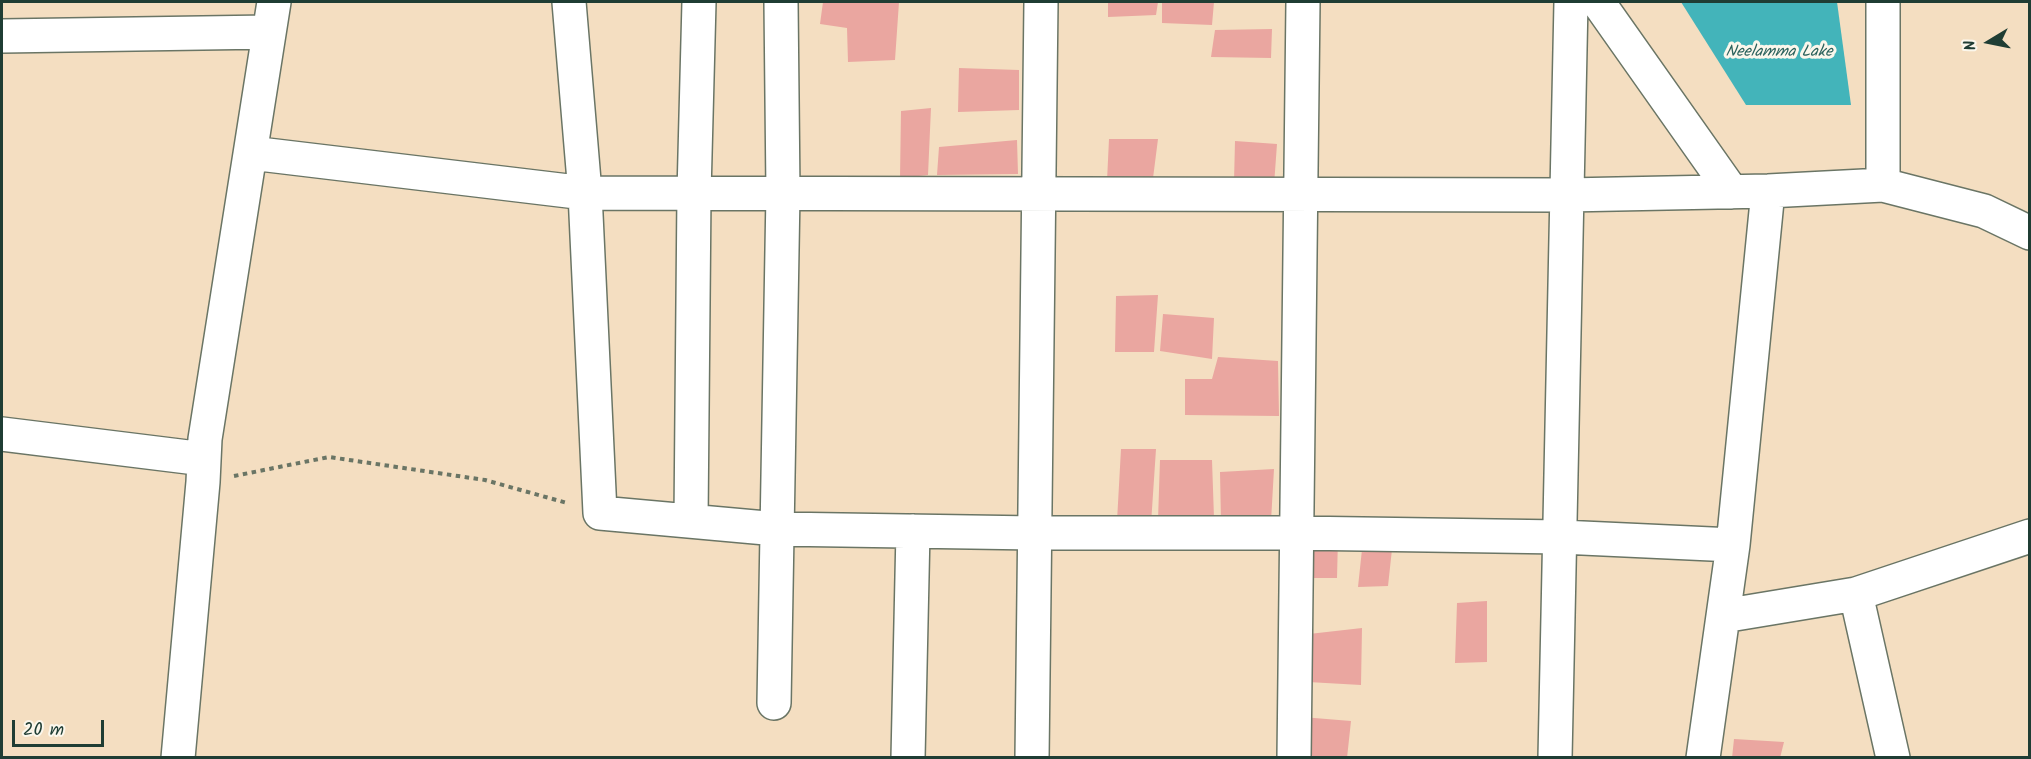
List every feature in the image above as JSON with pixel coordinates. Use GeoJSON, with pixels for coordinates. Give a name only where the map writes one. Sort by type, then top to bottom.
{"type":"FeatureCollection","features":[{"type":"Feature","properties":{"kind":"street"},"geometry":{"type":"LineString","coordinates":[[569,2],[585,193],[600,513],[777,529],[1561,537],[1733,545]]}},
{"type":"Feature","properties":{"kind":"street"},"geometry":{"type":"LineString","coordinates":[[691,520],[694,193],[699,2]]}},
{"type":"Feature","properties":{"kind":"street"},"geometry":{"type":"LineString","coordinates":[[774,703],[783,193],[781,2]]}},
{"type":"Feature","properties":{"kind":"street"},"geometry":{"type":"LineString","coordinates":[[1032,758],[1041,2]]}},
{"type":"Feature","properties":{"kind":"street"},"geometry":{"type":"LineString","coordinates":[[1294,758],[1303,2]]}},
{"type":"Feature","properties":{"kind":"street"},"geometry":{"type":"LineString","coordinates":[[1555,758],[1571,2]]}},
{"type":"Feature","properties":{"kind":"street"},"geometry":{"type":"LineString","coordinates":[[1598,2],[1732,192]]}},
{"type":"Feature","properties":{"kind":"street"},"geometry":{"type":"LineString","coordinates":[[1883,2],[1883,186]]}},
{"type":"Feature","properties":{"kind":"street"},"geometry":{"type":"LineString","coordinates":[[2,36],[271,17],[205,439],[178,758]]}},
{"type":"Feature","properties":{"kind":"street"},"geometry":{"type":"LineString","coordinates":[[251,153],[585,193],[1567,195],[1883,186],[1984,211],[2030,233]]}},
{"type":"Feature","properties":{"kind":"street"},"geometry":{"type":"LineString","coordinates":[[1703,758],[1733,545],[1768,191]]}},
{"type":"Feature","properties":{"kind":"street"},"geometry":{"type":"LineString","coordinates":[[2,434],[204,471]]}},
{"type":"Feature","properties":{"kind":"street"},"geometry":{"type":"LineString","coordinates":[[908,758],[913,531]]}},
{"type":"Feature","properties":{"kind":"street"},"geometry":{"type":"LineString","coordinates":[[1723,616],[1856,594],[2030,536]]}},
{"type":"Feature","properties":{"kind":"street"},"geometry":{"type":"LineString","coordinates":[[1856,594],[1893,758]]}},
{"type":"Feature","properties":{"kind":"path"},"geometry":{"type":"LineString","coordinates":[[204,471],[329,458],[485,480],[600,513]]}},
{"type":"Feature","properties":{"kind":"water","name":"Neelamma Lake"},"geometry":{"type":"Polygon","coordinates":[[[1681,2],[1837,2],[1851,105],[1746,105],[1681,2]]]}},
{"type":"Feature","properties":{"kind":"building"},"geometry":{"type":"Polygon","coordinates":[[[823,2],[899,2],[895,60],[848,62],[847,28],[820,24],[823,2]]]}},
{"type":"Feature","properties":{"kind":"building"},"geometry":{"type":"Polygon","coordinates":[[[1108,2],[1158,2],[1156,15],[1108,17],[1108,2]]]}},
{"type":"Feature","properties":{"kind":"building"},"geometry":{"type":"Polygon","coordinates":[[[1162,2],[1214,2],[1212,25],[1162,23],[1162,2]]]}},
{"type":"Feature","properties":{"kind":"building"},"geometry":{"type":"Polygon","coordinates":[[[1272,29],[1271,58],[1211,57],[1215,30],[1272,29]]]}},
{"type":"Feature","properties":{"kind":"building"},"geometry":{"type":"Polygon","coordinates":[[[959,68],[1019,70],[1019,110],[958,112],[959,68]]]}},
{"type":"Feature","properties":{"kind":"building"},"geometry":{"type":"Polygon","coordinates":[[[931,108],[928,175],[900,178],[901,111],[931,108]]]}},
{"type":"Feature","properties":{"kind":"building"},"geometry":{"type":"Polygon","coordinates":[[[1109,139],[1158,139],[1152,186],[1107,181],[1109,139]]]}},
{"type":"Feature","properties":{"kind":"building"},"geometry":{"type":"Polygon","coordinates":[[[1017,140],[1018,174],[937,175],[939,147],[1017,140]]]}},
{"type":"Feature","properties":{"kind":"building"},"geometry":{"type":"Polygon","coordinates":[[[1235,141],[1277,144],[1274,185],[1234,182],[1235,141]]]}},
{"type":"Feature","properties":{"kind":"building"},"geometry":{"type":"Polygon","coordinates":[[[1158,295],[1154,352],[1115,352],[1116,296],[1158,295]]]}},
{"type":"Feature","properties":{"kind":"building"},"geometry":{"type":"Polygon","coordinates":[[[1163,314],[1214,318],[1212,359],[1160,351],[1163,314]]]}},
{"type":"Feature","properties":{"kind":"building"},"geometry":{"type":"Polygon","coordinates":[[[1218,357],[1278,361],[1279,416],[1185,415],[1185,379],[1212,379],[1218,357]]]}},
{"type":"Feature","properties":{"kind":"building"},"geometry":{"type":"Polygon","coordinates":[[[1121,449],[1156,449],[1151,524],[1117,521],[1121,449]]]}},
{"type":"Feature","properties":{"kind":"building"},"geometry":{"type":"Polygon","coordinates":[[[1160,460],[1212,460],[1214,518],[1158,520],[1160,460]]]}},
{"type":"Feature","properties":{"kind":"building"},"geometry":{"type":"Polygon","coordinates":[[[1274,469],[1271,521],[1221,522],[1220,472],[1274,469]]]}},
{"type":"Feature","properties":{"kind":"building"},"geometry":{"type":"Polygon","coordinates":[[[1338,538],[1337,578],[1310,578],[1313,539],[1338,538]]]}},
{"type":"Feature","properties":{"kind":"building"},"geometry":{"type":"Polygon","coordinates":[[[1363,540],[1393,540],[1388,586],[1358,587],[1363,540]]]}},
{"type":"Feature","properties":{"kind":"building"},"geometry":{"type":"Polygon","coordinates":[[[1487,601],[1487,662],[1455,663],[1457,603],[1487,601]]]}},
{"type":"Feature","properties":{"kind":"building"},"geometry":{"type":"Polygon","coordinates":[[[1362,628],[1361,685],[1308,682],[1309,634],[1362,628]]]}},
{"type":"Feature","properties":{"kind":"building"},"geometry":{"type":"Polygon","coordinates":[[[1302,717],[1351,721],[1347,758],[1300,758],[1302,717]]]}},
{"type":"Feature","properties":{"kind":"building"},"geometry":{"type":"Polygon","coordinates":[[[1734,739],[1784,742],[1780,758],[1732,758],[1734,739]]]}}]}
